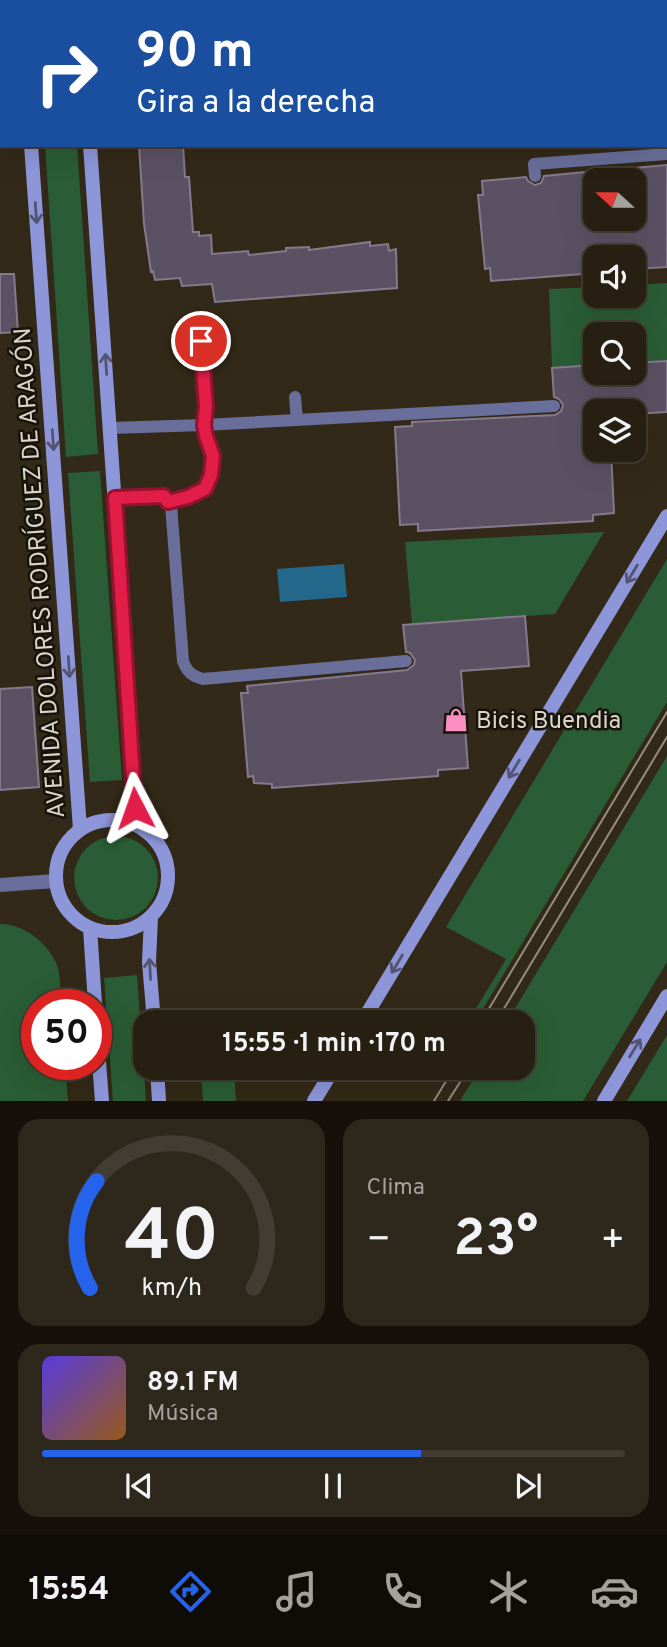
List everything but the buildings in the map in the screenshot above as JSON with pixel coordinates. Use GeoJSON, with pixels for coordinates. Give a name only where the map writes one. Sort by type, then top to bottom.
{"type":"FeatureCollection","features":[{"type":"Feature","properties":{"kind":"main road","name":"AVENIDA DOLORES RODRÍGUEZ DE ARAGÓN"},"geometry":{"type":"LineString","coordinates":[[31,147],[80,829]]}},
{"type":"Feature","properties":{"kind":"main road"},"geometry":{"type":"LineString","coordinates":[[90,147],[136,824]]}},
{"type":"Feature","properties":{"kind":"main road"},"geometry":{"type":"LineString","coordinates":[[369,1010],[667,516]]}},
{"type":"Feature","properties":{"kind":"main road"},"geometry":{"type":"LineString","coordinates":[[111,819],[136,824],[151,835],[163,852],[168,874],[165,896],[151,917],[134,929],[109,933],[90,928],[71,916],[59,898],[55,881],[59,855],[66,843],[87,825],[111,819]]}},
{"type":"Feature","properties":{"kind":"main road"},"geometry":{"type":"LineString","coordinates":[[151,917],[149,962],[153,1010]]}},
{"type":"Feature","properties":{"kind":"main road"},"geometry":{"type":"LineString","coordinates":[[90,928],[94,989]]}},
{"type":"Feature","properties":{"kind":"main road"},"geometry":{"type":"LineString","coordinates":[[604,1101],[667,996]]}},
{"type":"Feature","properties":{"kind":"main road"},"geometry":{"type":"LineString","coordinates":[[100,1080],[102,1101]]}},
{"type":"Feature","properties":{"kind":"main road"},"geometry":{"type":"LineString","coordinates":[[158,1080],[159,1101]]}},
{"type":"Feature","properties":{"kind":"main road"},"geometry":{"type":"LineString","coordinates":[[314,1101],[327,1080]]}},
{"type":"Feature","properties":{"kind":"street"},"geometry":{"type":"LineString","coordinates":[[0,885],[55,881]]}},
{"type":"Feature","properties":{"kind":"lane"},"geometry":{"type":"LineString","coordinates":[[535,176],[534,164],[667,154]]}},
{"type":"Feature","properties":{"kind":"lane"},"geometry":{"type":"LineString","coordinates":[[168,502],[205,489],[211,475],[213,456],[204,425],[206,407],[201,341]]}},
{"type":"Feature","properties":{"kind":"lane"},"geometry":{"type":"LineString","coordinates":[[295,397],[297,420]]}},
{"type":"Feature","properties":{"kind":"lane"},"geometry":{"type":"LineString","coordinates":[[110,428],[554,406]]}},
{"type":"Feature","properties":{"kind":"lane"},"geometry":{"type":"LineString","coordinates":[[115,498],[164,496],[171,505],[183,661],[186,670],[193,676],[213,678],[406,660]]}},
{"type":"Feature","properties":{"kind":"green space"},"geometry":{"type":"Polygon","coordinates":[[[45,147],[77,147],[98,454],[66,457],[45,147]]]}},
{"type":"Feature","properties":{"kind":"green space"},"geometry":{"type":"Polygon","coordinates":[[[667,283],[667,361],[646,362],[646,322],[583,322],[583,366],[552,368],[549,289],[583,288],[583,308],[646,308],[646,284],[667,283]]]}},
{"type":"Feature","properties":{"kind":"green space"},"geometry":{"type":"Polygon","coordinates":[[[100,471],[122,780],[90,782],[68,473],[100,471]]]}},
{"type":"Feature","properties":{"kind":"green space"},"geometry":{"type":"Polygon","coordinates":[[[604,532],[555,614],[412,624],[405,542],[604,532]]]}},
{"type":"Feature","properties":{"kind":"green space"},"geometry":{"type":"Polygon","coordinates":[[[667,559],[667,702],[482,1010],[475,1010],[506,959],[446,927],[667,559]]]}},
{"type":"Feature","properties":{"kind":"green space"},"geometry":{"type":"Polygon","coordinates":[[[667,756],[667,962],[583,1101],[460,1101],[473,1080],[535,1080],[535,1010],[514,1010],[667,756]]]}},
{"type":"Feature","properties":{"kind":"green space"},"geometry":{"type":"Polygon","coordinates":[[[116,836],[132,839],[146,848],[155,862],[158,878],[155,894],[146,908],[132,917],[116,920],[100,917],[86,908],[77,894],[74,878],[77,862],[86,848],[100,839],[116,836]]]}},
{"type":"Feature","properties":{"kind":"green space"},"geometry":{"type":"Polygon","coordinates":[[[0,924],[17,927],[34,936],[48,950],[57,965],[60,989],[21,989],[21,1080],[66,1080],[68,1101],[0,1101],[0,924]]]}},
{"type":"Feature","properties":{"kind":"green space"},"geometry":{"type":"Polygon","coordinates":[[[137,975],[140,1010],[133,1010],[133,1080],[144,1080],[146,1101],[113,1101],[112,989],[105,989],[104,978],[137,975]]]}},
{"type":"Feature","properties":{"kind":"green space"},"geometry":{"type":"Polygon","coordinates":[[[667,1035],[667,1101],[627,1101],[667,1035]]]}},
{"type":"Feature","properties":{"kind":"green space"},"geometry":{"type":"Polygon","coordinates":[[[202,1080],[235,1080],[236,1101],[203,1101],[202,1080]]]}},
{"type":"Feature","properties":{"kind":"water"},"geometry":{"type":"Polygon","coordinates":[[[344,564],[347,597],[280,602],[277,569],[344,564]]]}},
{"type":"Feature","properties":{"kind":"tram line"},"geometry":{"type":"LineString","coordinates":[[488,1010],[667,712]]}},
{"type":"Feature","properties":{"kind":"tram line"},"geometry":{"type":"LineString","coordinates":[[503,1010],[667,737]]}},
{"type":"Feature","properties":{"kind":"tram line"},"geometry":{"type":"LineString","coordinates":[[434,1101],[447,1080]]}},
{"type":"Feature","properties":{"kind":"tram line"},"geometry":{"type":"LineString","coordinates":[[448,1101],[461,1080]]}},
{"type":"Feature","properties":{"kind":"place","name":"Bicis Buendia"},"geometry":{"type":"Point","coordinates":[456,720]}},
{"type":"Feature","properties":{"kind":"route"},"geometry":{"type":"LineString","coordinates":[[135,808],[115,498],[164,496],[168,502],[205,489],[211,475],[213,456],[204,425],[206,407],[201,341]]}}]}
